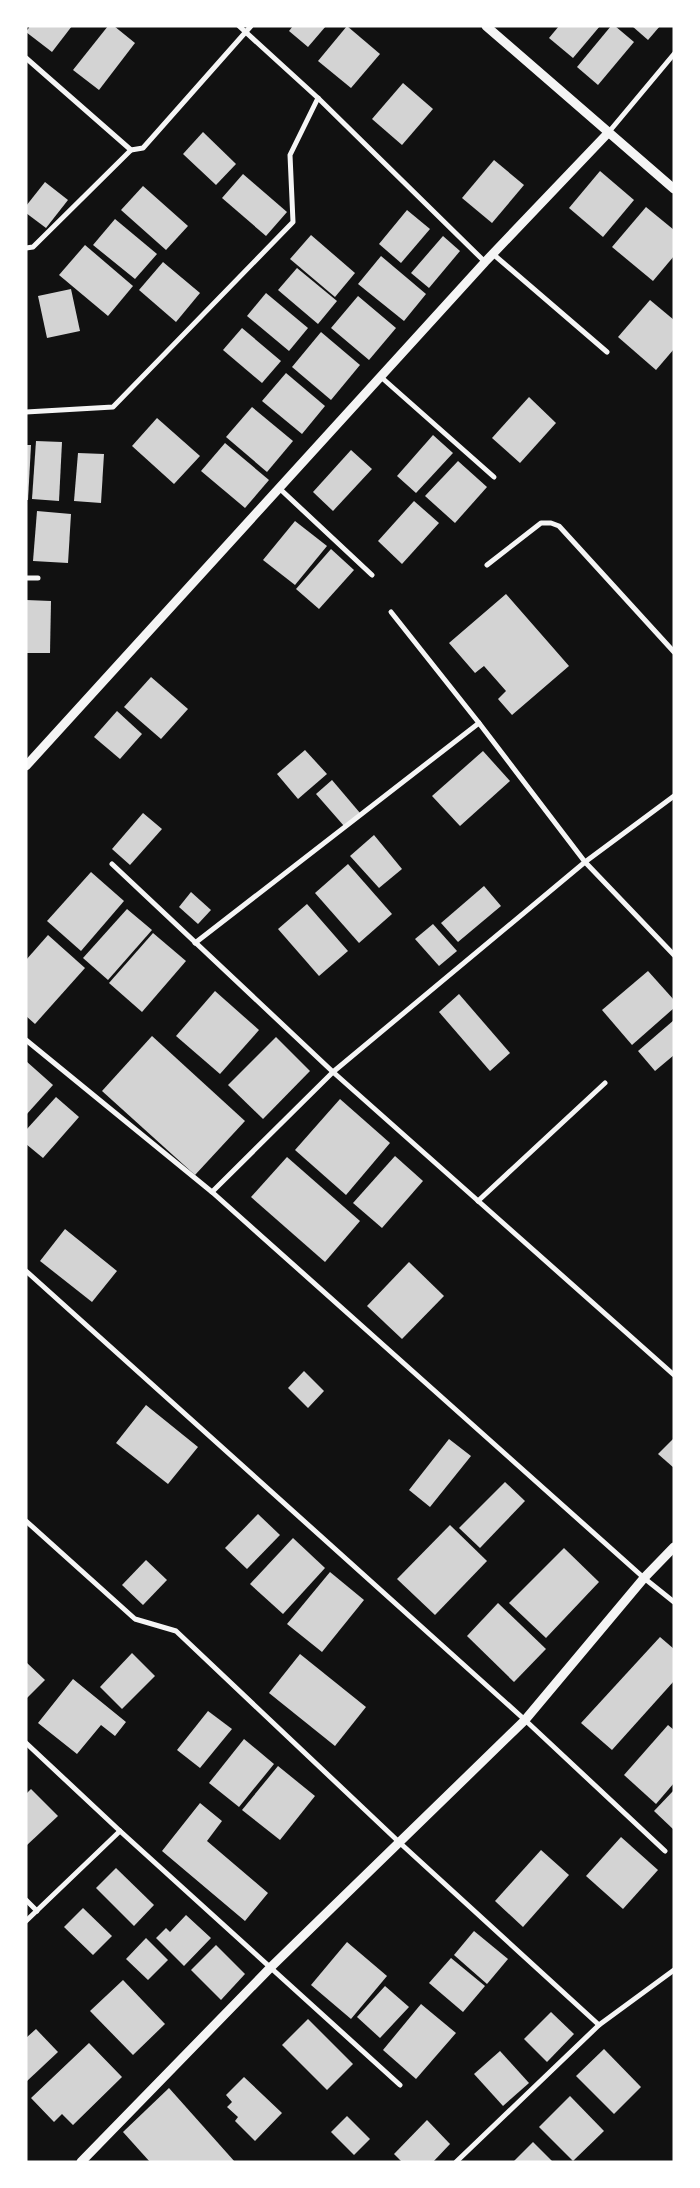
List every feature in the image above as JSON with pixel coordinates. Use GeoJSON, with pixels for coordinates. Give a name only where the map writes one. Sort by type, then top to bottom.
{"type":"FeatureCollection","features":[{"type":"Feature","properties":{"kind":"street"},"geometry":{"type":"LineString","coordinates":[[239,26],[318,98],[485,262]]}},
{"type":"Feature","properties":{"kind":"street"},"geometry":{"type":"LineString","coordinates":[[26,248],[33,247],[131,150],[143,148],[251,26]]}},
{"type":"Feature","properties":{"kind":"street"},"geometry":{"type":"LineString","coordinates":[[486,26],[674,189]]}},
{"type":"Feature","properties":{"kind":"street"},"geometry":{"type":"LineString","coordinates":[[26,766],[485,262],[608,132],[674,54]]}},
{"type":"Feature","properties":{"kind":"street"},"geometry":{"type":"LineString","coordinates":[[26,58],[131,150]]}},
{"type":"Feature","properties":{"kind":"street"},"geometry":{"type":"LineString","coordinates":[[26,412],[113,407],[293,222],[290,155],[318,98]]}},
{"type":"Feature","properties":{"kind":"street"},"geometry":{"type":"LineString","coordinates":[[493,254],[607,352]]}},
{"type":"Feature","properties":{"kind":"street"},"geometry":{"type":"LineString","coordinates":[[381,377],[494,477]]}},
{"type":"Feature","properties":{"kind":"street"},"geometry":{"type":"LineString","coordinates":[[280,488],[372,575]]}},
{"type":"Feature","properties":{"kind":"street"},"geometry":{"type":"LineString","coordinates":[[487,565],[541,523],[559,526],[674,652]]}},
{"type":"Feature","properties":{"kind":"street"},"geometry":{"type":"LineString","coordinates":[[26,578],[38,578]]}},
{"type":"Feature","properties":{"kind":"street"},"geometry":{"type":"LineString","coordinates":[[391,612],[585,862],[674,955]]}},
{"type":"Feature","properties":{"kind":"street"},"geometry":{"type":"LineString","coordinates":[[195,942],[479,723]]}},
{"type":"Feature","properties":{"kind":"street"},"geometry":{"type":"LineString","coordinates":[[212,1192],[333,1072],[585,862],[674,796]]}},
{"type":"Feature","properties":{"kind":"street"},"geometry":{"type":"LineString","coordinates":[[112,864],[333,1072],[674,1375]]}},
{"type":"Feature","properties":{"kind":"street"},"geometry":{"type":"LineString","coordinates":[[26,1040],[212,1192],[644,1578],[674,1602]]}},
{"type":"Feature","properties":{"kind":"street"},"geometry":{"type":"LineString","coordinates":[[478,1201],[605,1083]]}},
{"type":"Feature","properties":{"kind":"street"},"geometry":{"type":"LineString","coordinates":[[26,1271],[525,1720],[665,1851]]}},
{"type":"Feature","properties":{"kind":"street"},"geometry":{"type":"LineString","coordinates":[[26,1521],[135,1620],[176,1632],[400,1843],[600,2025]]}},
{"type":"Feature","properties":{"kind":"street"},"geometry":{"type":"LineString","coordinates":[[81,2162],[271,1967],[525,1720],[644,1578],[674,1547]]}},
{"type":"Feature","properties":{"kind":"street"},"geometry":{"type":"LineString","coordinates":[[26,1742],[120,1832],[400,2085]]}},
{"type":"Feature","properties":{"kind":"street"},"geometry":{"type":"LineString","coordinates":[[26,1922],[120,1832]]}},
{"type":"Feature","properties":{"kind":"street"},"geometry":{"type":"LineString","coordinates":[[26,1900],[37,1911]]}},
{"type":"Feature","properties":{"kind":"street"},"geometry":{"type":"LineString","coordinates":[[456,2162],[600,2025],[674,1970]]}},
{"type":"Feature","properties":{"kind":"building"},"geometry":{"type":"Polygon","coordinates":[[[30,26],[72,26],[52,52],[26,32],[30,26]]]}},
{"type":"Feature","properties":{"kind":"building"},"geometry":{"type":"Polygon","coordinates":[[[108,26],[114,26],[135,43],[99,90],[73,70],[108,26]]]}},
{"type":"Feature","properties":{"kind":"building"},"geometry":{"type":"Polygon","coordinates":[[[293,26],[326,26],[308,47],[289,31],[293,26]]]}},
{"type":"Feature","properties":{"kind":"building"},"geometry":{"type":"Polygon","coordinates":[[[347,26],[380,54],[351,88],[318,61],[347,26]]]}},
{"type":"Feature","properties":{"kind":"building"},"geometry":{"type":"Polygon","coordinates":[[[559,26],[600,26],[573,58],[549,38],[559,26]]]}},
{"type":"Feature","properties":{"kind":"building"},"geometry":{"type":"Polygon","coordinates":[[[611,26],[615,26],[634,42],[598,85],[577,67],[611,26]]]}},
{"type":"Feature","properties":{"kind":"building"},"geometry":{"type":"Polygon","coordinates":[[[632,26],[660,26],[648,40],[632,26]]]}},
{"type":"Feature","properties":{"kind":"building"},"geometry":{"type":"Polygon","coordinates":[[[403,83],[433,109],[402,145],[372,119],[403,83]]]}},
{"type":"Feature","properties":{"kind":"building"},"geometry":{"type":"Polygon","coordinates":[[[203,132],[236,164],[216,185],[183,154],[203,132]]]}},
{"type":"Feature","properties":{"kind":"building"},"geometry":{"type":"Polygon","coordinates":[[[494,160],[524,185],[492,223],[462,198],[494,160]]]}},
{"type":"Feature","properties":{"kind":"building"},"geometry":{"type":"Polygon","coordinates":[[[600,171],[634,200],[603,237],[569,208],[600,171]]]}},
{"type":"Feature","properties":{"kind":"building"},"geometry":{"type":"Polygon","coordinates":[[[243,174],[287,212],[266,236],[222,198],[243,174]]]}},
{"type":"Feature","properties":{"kind":"building"},"geometry":{"type":"Polygon","coordinates":[[[45,182],[68,200],[46,228],[26,213],[26,206],[45,182]]]}},
{"type":"Feature","properties":{"kind":"building"},"geometry":{"type":"Polygon","coordinates":[[[143,186],[188,226],[166,250],[121,210],[143,186]]]}},
{"type":"Feature","properties":{"kind":"building"},"geometry":{"type":"Polygon","coordinates":[[[646,207],[674,230],[674,256],[653,281],[612,247],[646,207]]]}},
{"type":"Feature","properties":{"kind":"building"},"geometry":{"type":"Polygon","coordinates":[[[407,210],[430,229],[401,263],[379,244],[407,210]]]}},
{"type":"Feature","properties":{"kind":"building"},"geometry":{"type":"Polygon","coordinates":[[[115,219],[157,254],[135,279],[93,245],[115,219]]]}},
{"type":"Feature","properties":{"kind":"building"},"geometry":{"type":"Polygon","coordinates":[[[311,235],[355,273],[335,297],[290,259],[311,235]]]}},
{"type":"Feature","properties":{"kind":"building"},"geometry":{"type":"Polygon","coordinates":[[[443,236],[460,251],[429,288],[411,273],[443,236]]]}},
{"type":"Feature","properties":{"kind":"building"},"geometry":{"type":"Polygon","coordinates":[[[85,245],[133,286],[108,316],[59,275],[85,245]]]}},
{"type":"Feature","properties":{"kind":"building"},"geometry":{"type":"Polygon","coordinates":[[[381,256],[426,294],[404,321],[358,284],[381,256]]]}},
{"type":"Feature","properties":{"kind":"building"},"geometry":{"type":"Polygon","coordinates":[[[163,262],[200,293],[176,322],[139,290],[163,262]]]}},
{"type":"Feature","properties":{"kind":"building"},"geometry":{"type":"Polygon","coordinates":[[[297,268],[337,301],[318,324],[278,290],[297,268]]]}},
{"type":"Feature","properties":{"kind":"building"},"geometry":{"type":"Polygon","coordinates":[[[71,289],[80,331],[47,338],[38,296],[71,289]]]}},
{"type":"Feature","properties":{"kind":"building"},"geometry":{"type":"Polygon","coordinates":[[[266,293],[308,328],[289,351],[247,316],[266,293]]]}},
{"type":"Feature","properties":{"kind":"building"},"geometry":{"type":"Polygon","coordinates":[[[358,296],[396,328],[369,360],[331,328],[358,296]]]}},
{"type":"Feature","properties":{"kind":"building"},"geometry":{"type":"Polygon","coordinates":[[[650,300],[674,320],[674,349],[656,370],[618,337],[650,300]]]}},
{"type":"Feature","properties":{"kind":"building"},"geometry":{"type":"Polygon","coordinates":[[[242,328],[281,361],[262,383],[223,350],[242,328]]]}},
{"type":"Feature","properties":{"kind":"building"},"geometry":{"type":"Polygon","coordinates":[[[321,332],[360,365],[331,400],[292,367],[321,332]]]}},
{"type":"Feature","properties":{"kind":"building"},"geometry":{"type":"Polygon","coordinates":[[[286,373],[325,406],[302,434],[262,401],[286,373]]]}},
{"type":"Feature","properties":{"kind":"building"},"geometry":{"type":"Polygon","coordinates":[[[529,397],[556,423],[520,463],[492,438],[529,397]]]}},
{"type":"Feature","properties":{"kind":"building"},"geometry":{"type":"Polygon","coordinates":[[[252,407],[293,441],[267,472],[226,437],[252,407]]]}},
{"type":"Feature","properties":{"kind":"building"},"geometry":{"type":"Polygon","coordinates":[[[157,418],[200,456],[174,484],[132,446],[157,418]]]}},
{"type":"Feature","properties":{"kind":"building"},"geometry":{"type":"Polygon","coordinates":[[[433,435],[453,453],[416,493],[397,476],[433,435]]]}},
{"type":"Feature","properties":{"kind":"building"},"geometry":{"type":"Polygon","coordinates":[[[36,441],[62,442],[59,501],[32,499],[36,441]]]}},
{"type":"Feature","properties":{"kind":"building"},"geometry":{"type":"Polygon","coordinates":[[[225,443],[269,480],[245,508],[201,471],[225,443]]]}},
{"type":"Feature","properties":{"kind":"building"},"geometry":{"type":"Polygon","coordinates":[[[26,445],[31,445],[28,500],[26,500],[26,445]]]}},
{"type":"Feature","properties":{"kind":"building"},"geometry":{"type":"Polygon","coordinates":[[[351,450],[372,469],[333,511],[313,492],[351,450]]]}},
{"type":"Feature","properties":{"kind":"building"},"geometry":{"type":"Polygon","coordinates":[[[78,453],[104,454],[101,503],[74,501],[78,453]]]}},
{"type":"Feature","properties":{"kind":"building"},"geometry":{"type":"Polygon","coordinates":[[[458,461],[487,487],[455,523],[425,496],[458,461]]]}},
{"type":"Feature","properties":{"kind":"building"},"geometry":{"type":"Polygon","coordinates":[[[414,501],[439,523],[402,564],[378,541],[414,501]]]}},
{"type":"Feature","properties":{"kind":"building"},"geometry":{"type":"Polygon","coordinates":[[[37,511],[71,514],[68,563],[33,561],[37,511]]]}},
{"type":"Feature","properties":{"kind":"building"},"geometry":{"type":"Polygon","coordinates":[[[295,521],[327,546],[295,585],[263,560],[295,521]]]}},
{"type":"Feature","properties":{"kind":"building"},"geometry":{"type":"Polygon","coordinates":[[[331,549],[354,570],[319,609],[296,589],[331,549]]]}},
{"type":"Feature","properties":{"kind":"building"},"geometry":{"type":"Polygon","coordinates":[[[506,594],[569,666],[512,715],[498,699],[506,691],[484,666],[475,673],[449,643],[506,594]]]}},
{"type":"Feature","properties":{"kind":"building"},"geometry":{"type":"Polygon","coordinates":[[[26,600],[51,601],[50,653],[26,653],[26,600]]]}},
{"type":"Feature","properties":{"kind":"building"},"geometry":{"type":"Polygon","coordinates":[[[151,677],[188,709],[161,739],[124,707],[151,677]]]}},
{"type":"Feature","properties":{"kind":"building"},"geometry":{"type":"Polygon","coordinates":[[[117,711],[142,734],[120,759],[94,737],[117,711]]]}},
{"type":"Feature","properties":{"kind":"building"},"geometry":{"type":"Polygon","coordinates":[[[305,750],[327,774],[298,799],[277,774],[305,750]]]}},
{"type":"Feature","properties":{"kind":"building"},"geometry":{"type":"Polygon","coordinates":[[[483,751],[510,781],[460,826],[432,796],[483,751]]]}},
{"type":"Feature","properties":{"kind":"building"},"geometry":{"type":"Polygon","coordinates":[[[332,780],[360,813],[344,826],[316,794],[332,780]]]}},
{"type":"Feature","properties":{"kind":"building"},"geometry":{"type":"Polygon","coordinates":[[[143,813],[162,829],[130,865],[112,849],[143,813]]]}},
{"type":"Feature","properties":{"kind":"building"},"geometry":{"type":"Polygon","coordinates":[[[374,835],[402,869],[379,888],[350,856],[374,835]]]}},
{"type":"Feature","properties":{"kind":"building"},"geometry":{"type":"Polygon","coordinates":[[[348,864],[392,914],[359,943],[315,893],[348,864]]]}},
{"type":"Feature","properties":{"kind":"building"},"geometry":{"type":"Polygon","coordinates":[[[91,872],[124,901],[81,951],[47,921],[91,872]]]}},
{"type":"Feature","properties":{"kind":"building"},"geometry":{"type":"Polygon","coordinates":[[[484,886],[501,906],[458,942],[441,923],[484,886]]]}},
{"type":"Feature","properties":{"kind":"building"},"geometry":{"type":"Polygon","coordinates":[[[191,892],[211,910],[198,924],[179,907],[191,892]]]}},
{"type":"Feature","properties":{"kind":"building"},"geometry":{"type":"Polygon","coordinates":[[[307,904],[348,951],[319,976],[278,929],[307,904]]]}},
{"type":"Feature","properties":{"kind":"building"},"geometry":{"type":"Polygon","coordinates":[[[127,909],[152,930],[108,980],[83,958],[127,909]]]}},
{"type":"Feature","properties":{"kind":"building"},"geometry":{"type":"Polygon","coordinates":[[[433,924],[457,951],[439,966],[415,939],[433,924]]]}},
{"type":"Feature","properties":{"kind":"building"},"geometry":{"type":"Polygon","coordinates":[[[153,933],[186,961],[142,1012],[109,983],[153,933]]]}},
{"type":"Feature","properties":{"kind":"building"},"geometry":{"type":"Polygon","coordinates":[[[48,935],[85,968],[35,1024],[26,1016],[26,960],[48,935]]]}},
{"type":"Feature","properties":{"kind":"building"},"geometry":{"type":"Polygon","coordinates":[[[648,971],[674,1000],[674,1008],[632,1045],[602,1010],[648,971]]]}},
{"type":"Feature","properties":{"kind":"building"},"geometry":{"type":"Polygon","coordinates":[[[215,991],[259,1030],[220,1074],[176,1036],[215,991]]]}},
{"type":"Feature","properties":{"kind":"building"},"geometry":{"type":"Polygon","coordinates":[[[459,994],[510,1053],[490,1071],[439,1012],[459,994]]]}},
{"type":"Feature","properties":{"kind":"building"},"geometry":{"type":"Polygon","coordinates":[[[674,1020],[674,1055],[655,1071],[638,1051],[674,1020]]]}},
{"type":"Feature","properties":{"kind":"building"},"geometry":{"type":"Polygon","coordinates":[[[152,1036],[245,1121],[195,1175],[102,1091],[152,1036]]]}},
{"type":"Feature","properties":{"kind":"building"},"geometry":{"type":"Polygon","coordinates":[[[276,1037],[310,1071],[263,1119],[228,1085],[276,1037]]]}},
{"type":"Feature","properties":{"kind":"building"},"geometry":{"type":"Polygon","coordinates":[[[26,1061],[53,1085],[26,1115],[26,1061]]]}},
{"type":"Feature","properties":{"kind":"building"},"geometry":{"type":"Polygon","coordinates":[[[56,1097],[79,1117],[43,1158],[26,1144],[26,1130],[56,1097]]]}},
{"type":"Feature","properties":{"kind":"building"},"geometry":{"type":"Polygon","coordinates":[[[340,1099],[390,1143],[346,1195],[295,1150],[340,1099]]]}},
{"type":"Feature","properties":{"kind":"building"},"geometry":{"type":"Polygon","coordinates":[[[395,1156],[423,1181],[382,1228],[353,1203],[395,1156]]]}},
{"type":"Feature","properties":{"kind":"building"},"geometry":{"type":"Polygon","coordinates":[[[287,1157],[360,1221],[325,1262],[251,1197],[287,1157]]]}},
{"type":"Feature","properties":{"kind":"building"},"geometry":{"type":"Polygon","coordinates":[[[65,1229],[117,1271],[92,1302],[40,1261],[65,1229]]]}},
{"type":"Feature","properties":{"kind":"building"},"geometry":{"type":"Polygon","coordinates":[[[409,1262],[444,1296],[402,1339],[367,1306],[409,1262]]]}},
{"type":"Feature","properties":{"kind":"building"},"geometry":{"type":"Polygon","coordinates":[[[304,1371],[324,1391],[308,1408],[288,1388],[304,1371]]]}},
{"type":"Feature","properties":{"kind":"building"},"geometry":{"type":"Polygon","coordinates":[[[146,1405],[198,1447],[168,1484],[116,1443],[146,1405]]]}},
{"type":"Feature","properties":{"kind":"building"},"geometry":{"type":"Polygon","coordinates":[[[674,1438],[674,1468],[658,1454],[674,1438]]]}},
{"type":"Feature","properties":{"kind":"building"},"geometry":{"type":"Polygon","coordinates":[[[449,1439],[471,1456],[430,1507],[409,1490],[449,1439]]]}},
{"type":"Feature","properties":{"kind":"building"},"geometry":{"type":"Polygon","coordinates":[[[505,1482],[525,1501],[480,1548],[459,1528],[505,1482]]]}},
{"type":"Feature","properties":{"kind":"building"},"geometry":{"type":"Polygon","coordinates":[[[258,1514],[280,1535],[247,1569],[225,1548],[258,1514]]]}},
{"type":"Feature","properties":{"kind":"building"},"geometry":{"type":"Polygon","coordinates":[[[450,1525],[487,1561],[435,1615],[397,1579],[450,1525]]]}},
{"type":"Feature","properties":{"kind":"building"},"geometry":{"type":"Polygon","coordinates":[[[293,1538],[325,1568],[283,1614],[250,1584],[293,1538]]]}},
{"type":"Feature","properties":{"kind":"building"},"geometry":{"type":"Polygon","coordinates":[[[564,1548],[599,1582],[546,1638],[509,1603],[564,1548]]]}},
{"type":"Feature","properties":{"kind":"building"},"geometry":{"type":"Polygon","coordinates":[[[146,1560],[167,1580],[143,1605],[122,1585],[146,1560]]]}},
{"type":"Feature","properties":{"kind":"building"},"geometry":{"type":"Polygon","coordinates":[[[330,1572],[364,1600],[322,1652],[287,1624],[330,1572]]]}},
{"type":"Feature","properties":{"kind":"building"},"geometry":{"type":"Polygon","coordinates":[[[498,1603],[546,1649],[514,1682],[467,1636],[498,1603]]]}},
{"type":"Feature","properties":{"kind":"building"},"geometry":{"type":"Polygon","coordinates":[[[660,1637],[674,1649],[674,1681],[612,1750],[581,1723],[660,1637]]]}},
{"type":"Feature","properties":{"kind":"building"},"geometry":{"type":"Polygon","coordinates":[[[132,1653],[155,1676],[122,1709],[100,1687],[132,1653]]]}},
{"type":"Feature","properties":{"kind":"building"},"geometry":{"type":"Polygon","coordinates":[[[300,1654],[366,1707],[335,1746],[269,1693],[300,1654]]]}},
{"type":"Feature","properties":{"kind":"building"},"geometry":{"type":"Polygon","coordinates":[[[26,1662],[45,1680],[26,1699],[26,1662]]]}},
{"type":"Feature","properties":{"kind":"building"},"geometry":{"type":"Polygon","coordinates":[[[73,1679],[126,1722],[115,1736],[101,1725],[77,1754],[38,1723],[73,1679]]]}},
{"type":"Feature","properties":{"kind":"building"},"geometry":{"type":"Polygon","coordinates":[[[208,1711],[232,1729],[200,1768],[177,1750],[208,1711]]]}},
{"type":"Feature","properties":{"kind":"building"},"geometry":{"type":"Polygon","coordinates":[[[668,1725],[674,1730],[674,1783],[656,1804],[624,1775],[668,1725]]]}},
{"type":"Feature","properties":{"kind":"building"},"geometry":{"type":"Polygon","coordinates":[[[244,1739],[274,1764],[239,1807],[209,1783],[244,1739]]]}},
{"type":"Feature","properties":{"kind":"building"},"geometry":{"type":"Polygon","coordinates":[[[278,1766],[315,1796],[280,1840],[242,1810],[278,1766]]]}},
{"type":"Feature","properties":{"kind":"building"},"geometry":{"type":"Polygon","coordinates":[[[31,1789],[58,1816],[26,1846],[26,1794],[31,1789]]]}},
{"type":"Feature","properties":{"kind":"building"},"geometry":{"type":"Polygon","coordinates":[[[674,1790],[674,1830],[654,1811],[674,1790]]]}},
{"type":"Feature","properties":{"kind":"building"},"geometry":{"type":"Polygon","coordinates":[[[200,1803],[222,1821],[207,1841],[268,1893],[245,1921],[162,1851],[200,1803]]]}},
{"type":"Feature","properties":{"kind":"building"},"geometry":{"type":"Polygon","coordinates":[[[621,1837],[658,1870],[623,1909],[586,1876],[621,1837]]]}},
{"type":"Feature","properties":{"kind":"building"},"geometry":{"type":"Polygon","coordinates":[[[541,1850],[569,1875],[523,1927],[495,1901],[541,1850]]]}},
{"type":"Feature","properties":{"kind":"building"},"geometry":{"type":"Polygon","coordinates":[[[116,1868],[154,1905],[134,1926],[96,1888],[116,1868]]]}},
{"type":"Feature","properties":{"kind":"building"},"geometry":{"type":"Polygon","coordinates":[[[83,1908],[112,1936],[93,1955],[64,1927],[83,1908]]]}},
{"type":"Feature","properties":{"kind":"building"},"geometry":{"type":"Polygon","coordinates":[[[186,1915],[211,1938],[184,1966],[156,1938],[166,1928],[170,1932],[186,1915]]]}},
{"type":"Feature","properties":{"kind":"building"},"geometry":{"type":"Polygon","coordinates":[[[474,1931],[508,1959],[487,1984],[454,1955],[474,1931]]]}},
{"type":"Feature","properties":{"kind":"building"},"geometry":{"type":"Polygon","coordinates":[[[146,1938],[168,1960],[148,1980],[126,1959],[146,1938]]]}},
{"type":"Feature","properties":{"kind":"building"},"geometry":{"type":"Polygon","coordinates":[[[347,1942],[387,1976],[351,2019],[311,1985],[347,1942]]]}},
{"type":"Feature","properties":{"kind":"building"},"geometry":{"type":"Polygon","coordinates":[[[216,1945],[245,1974],[221,2000],[191,1970],[216,1945]]]}},
{"type":"Feature","properties":{"kind":"building"},"geometry":{"type":"Polygon","coordinates":[[[451,1958],[485,1986],[463,2012],[429,1983],[451,1958]]]}},
{"type":"Feature","properties":{"kind":"building"},"geometry":{"type":"Polygon","coordinates":[[[123,1980],[165,2024],[133,2055],[90,2011],[123,1980]]]}},
{"type":"Feature","properties":{"kind":"building"},"geometry":{"type":"Polygon","coordinates":[[[385,1986],[409,2007],[380,2038],[357,2017],[385,1986]]]}},
{"type":"Feature","properties":{"kind":"building"},"geometry":{"type":"Polygon","coordinates":[[[421,2004],[456,2033],[416,2079],[383,2050],[421,2004]]]}},
{"type":"Feature","properties":{"kind":"building"},"geometry":{"type":"Polygon","coordinates":[[[551,2012],[574,2034],[547,2062],[524,2039],[551,2012]]]}},
{"type":"Feature","properties":{"kind":"building"},"geometry":{"type":"Polygon","coordinates":[[[308,2019],[353,2064],[327,2090],[282,2045],[308,2019]]]}},
{"type":"Feature","properties":{"kind":"building"},"geometry":{"type":"Polygon","coordinates":[[[36,2029],[58,2052],[26,2082],[26,2038],[36,2029]]]}},
{"type":"Feature","properties":{"kind":"building"},"geometry":{"type":"Polygon","coordinates":[[[89,2043],[122,2077],[73,2125],[62,2114],[54,2122],[31,2098],[89,2043]]]}},
{"type":"Feature","properties":{"kind":"building"},"geometry":{"type":"Polygon","coordinates":[[[604,2049],[641,2087],[614,2114],[576,2076],[604,2049]]]}},
{"type":"Feature","properties":{"kind":"building"},"geometry":{"type":"Polygon","coordinates":[[[500,2051],[529,2083],[503,2106],[474,2074],[500,2051]]]}},
{"type":"Feature","properties":{"kind":"building"},"geometry":{"type":"Polygon","coordinates":[[[244,2077],[282,2113],[255,2141],[235,2121],[238,2117],[227,2107],[232,2102],[226,2095],[244,2077]]]}},
{"type":"Feature","properties":{"kind":"building"},"geometry":{"type":"Polygon","coordinates":[[[169,2088],[235,2162],[150,2162],[123,2132],[169,2088]]]}},
{"type":"Feature","properties":{"kind":"building"},"geometry":{"type":"Polygon","coordinates":[[[570,2096],[604,2131],[573,2161],[539,2127],[570,2096]]]}},
{"type":"Feature","properties":{"kind":"building"},"geometry":{"type":"Polygon","coordinates":[[[347,2116],[370,2139],[354,2155],[331,2132],[347,2116]]]}},
{"type":"Feature","properties":{"kind":"building"},"geometry":{"type":"Polygon","coordinates":[[[427,2120],[450,2144],[433,2162],[402,2162],[394,2154],[427,2120]]]}},
{"type":"Feature","properties":{"kind":"building"},"geometry":{"type":"Polygon","coordinates":[[[533,2142],[553,2162],[513,2162],[533,2142]]]}}]}
